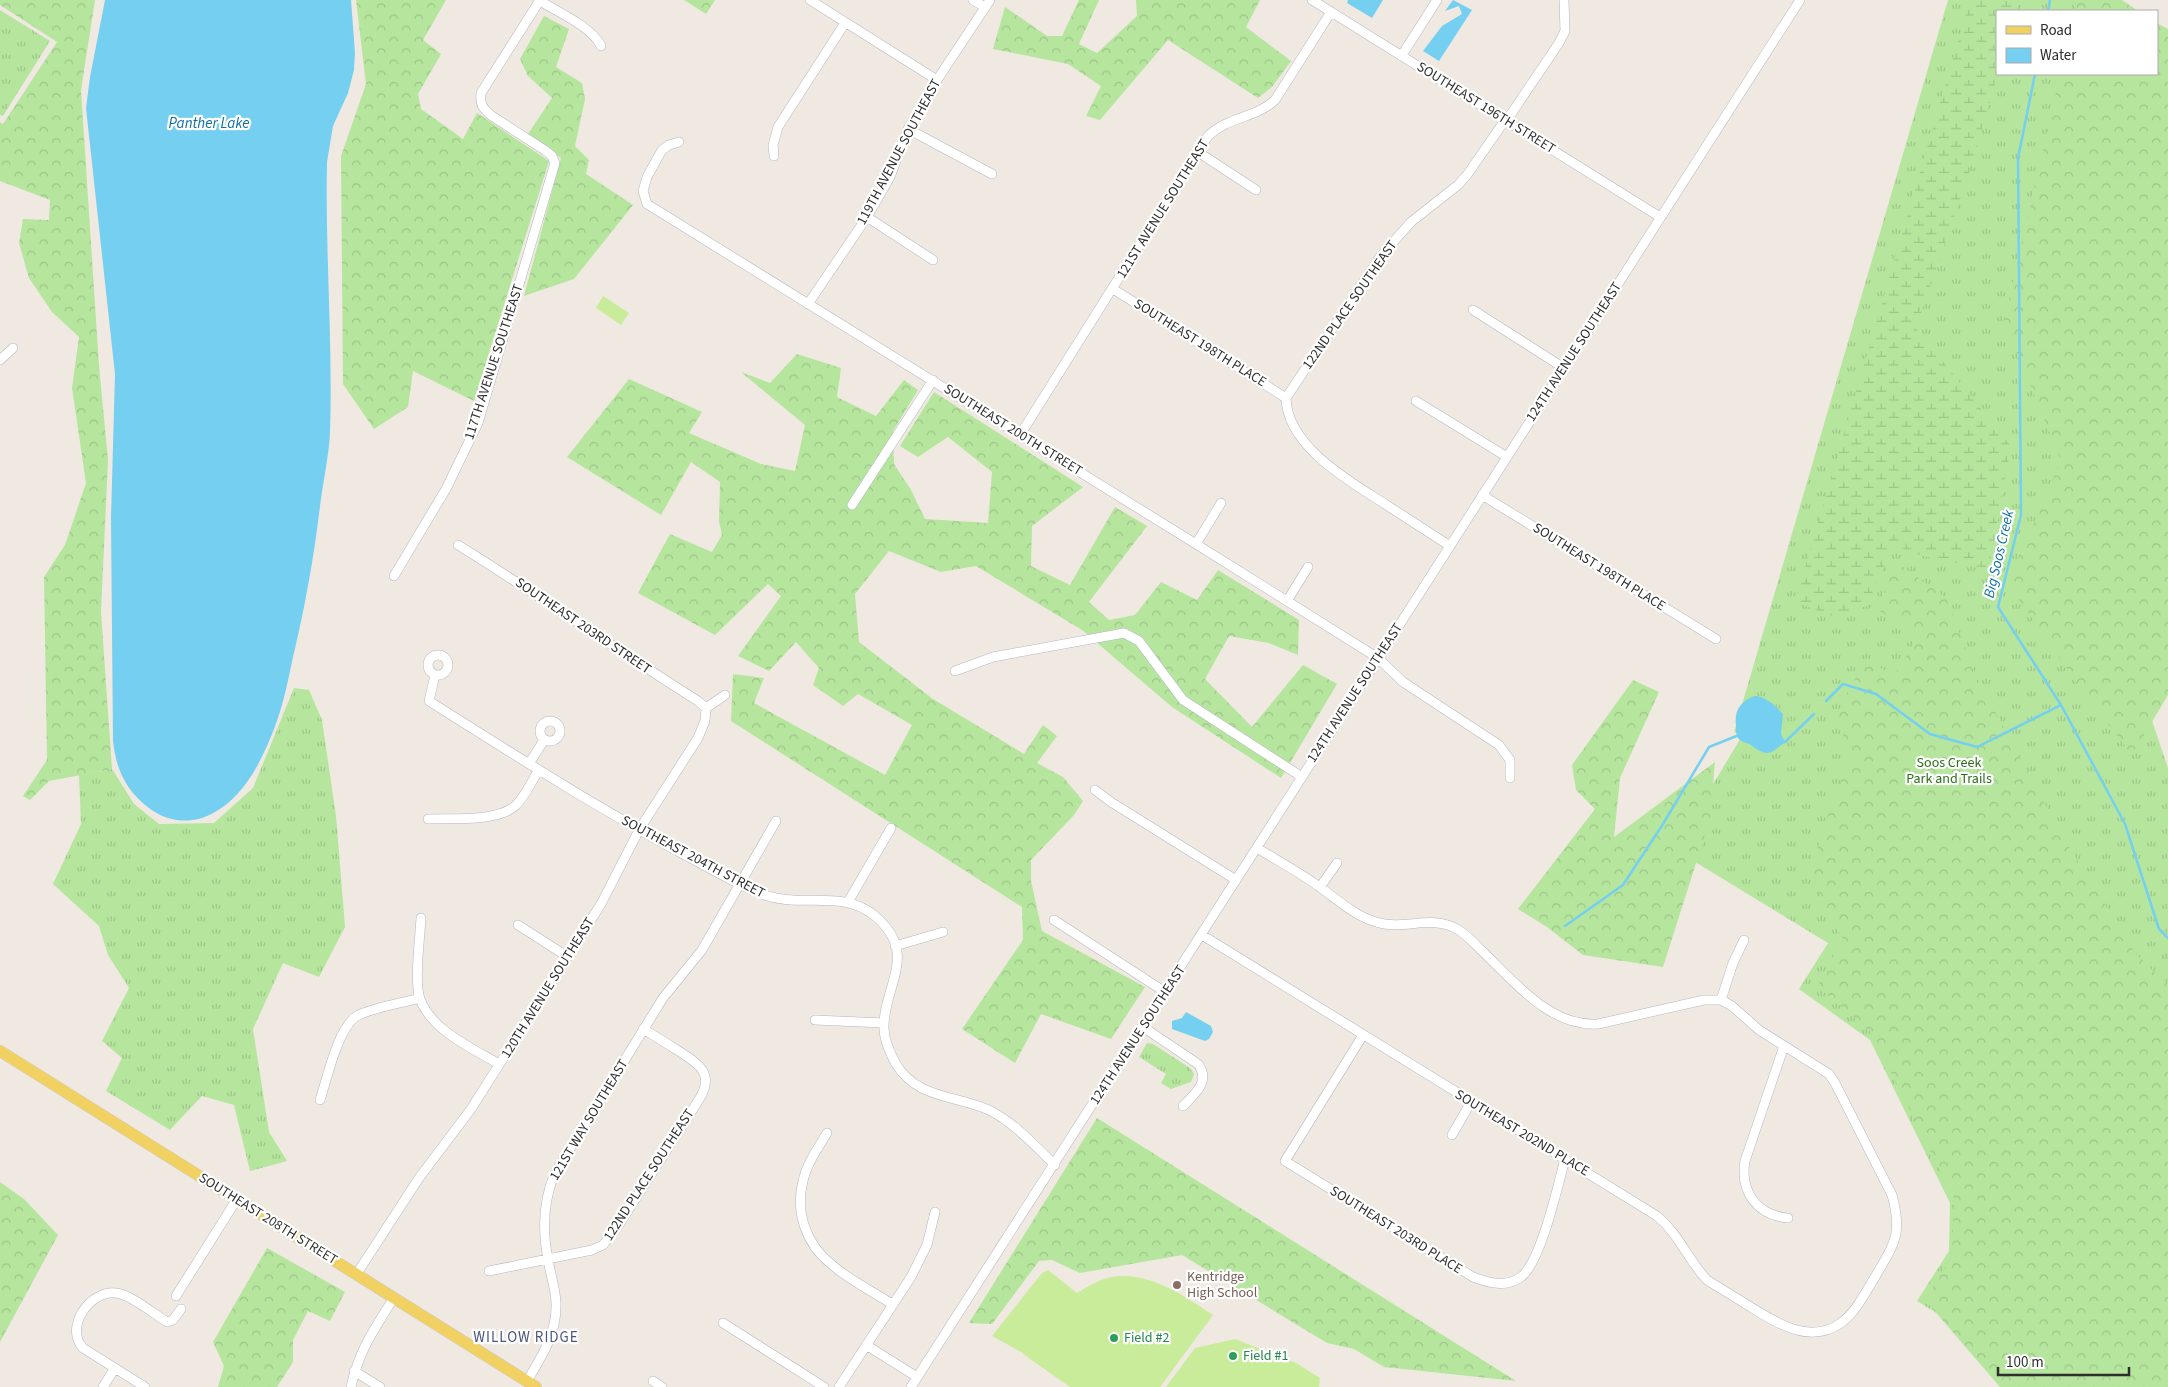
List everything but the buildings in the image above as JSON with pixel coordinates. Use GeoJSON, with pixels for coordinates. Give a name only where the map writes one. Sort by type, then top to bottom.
{"type":"FeatureCollection","features":[{"type":"Feature","properties":{"kind":"main road","name":"SOUTHEAST 208TH STREET"},"geometry":{"type":"LineString","coordinates":[[0,1051],[531,1384]]}},
{"type":"Feature","properties":{"kind":"street"},"geometry":{"type":"LineString","coordinates":[[810,0],[937,80]]}},
{"type":"Feature","properties":{"kind":"street"},"geometry":{"type":"LineString","coordinates":[[973,0],[987,4]]}},
{"type":"Feature","properties":{"kind":"street","name":"SOUTHEAST 196TH STREET"},"geometry":{"type":"LineString","coordinates":[[1312,0],[1660,217]]}},
{"type":"Feature","properties":{"kind":"street"},"geometry":{"type":"LineString","coordinates":[[1402,55],[1436,0]]}},
{"type":"Feature","properties":{"kind":"street","name":"122ND PLACE SOUTHEAST"},"geometry":{"type":"LineString","coordinates":[[1286,398],[1380,257],[1411,222],[1458,185],[1507,120],[1559,43],[1565,31],[1564,0]]}},
{"type":"Feature","properties":{"kind":"street","name":"124TH AVENUE SOUTHEAST"},"geometry":{"type":"LineString","coordinates":[[911,1387],[1800,0]]}},
{"type":"Feature","properties":{"kind":"street"},"geometry":{"type":"LineString","coordinates":[[540,1],[587,31],[595,37],[601,46]]}},
{"type":"Feature","properties":{"kind":"street","name":"117TH AVENUE SOUTHEAST"},"geometry":{"type":"LineString","coordinates":[[394,576],[446,489],[478,423],[555,163],[552,156],[546,151],[483,109],[480,103],[481,93],[540,1]]}},
{"type":"Feature","properties":{"kind":"street","name":"119TH AVENUE SOUTHEAST"},"geometry":{"type":"LineString","coordinates":[[808,304],[867,217],[890,177],[908,129],[937,80],[987,4]]}},
{"type":"Feature","properties":{"kind":"street","name":"121ST AVENUE SOUTHEAST"},"geometry":{"type":"LineString","coordinates":[[1020,435],[1208,136],[1226,122],[1264,109],[1275,100],[1331,12]]}},
{"type":"Feature","properties":{"kind":"street"},"geometry":{"type":"LineString","coordinates":[[774,156],[773,146],[778,128],[845,23]]}},
{"type":"Feature","properties":{"kind":"street"},"geometry":{"type":"LineString","coordinates":[[908,129],[992,174]]}},
{"type":"Feature","properties":{"kind":"street","name":"SOUTHEAST 200TH STREET"},"geometry":{"type":"LineString","coordinates":[[679,142],[668,145],[662,150],[647,177],[643,190],[648,204],[1378,658],[1403,682],[1499,745],[1510,760],[1510,778]]}},
{"type":"Feature","properties":{"kind":"street"},"geometry":{"type":"LineString","coordinates":[[1198,152],[1256,190]]}},
{"type":"Feature","properties":{"kind":"street"},"geometry":{"type":"LineString","coordinates":[[867,217],[933,260]]}},
{"type":"Feature","properties":{"kind":"street","name":"SOUTHEAST 198TH PLACE"},"geometry":{"type":"LineString","coordinates":[[1113,289],[1286,398]]}},
{"type":"Feature","properties":{"kind":"street"},"geometry":{"type":"LineString","coordinates":[[1473,310],[1564,368]]}},
{"type":"Feature","properties":{"kind":"street"},"geometry":{"type":"LineString","coordinates":[[0,360],[13,348]]}},
{"type":"Feature","properties":{"kind":"street"},"geometry":{"type":"LineString","coordinates":[[852,506],[933,380]]}},
{"type":"Feature","properties":{"kind":"street"},"geometry":{"type":"LineString","coordinates":[[1286,398],[1287,407],[1295,428],[1319,457],[1354,484],[1450,546]]}},
{"type":"Feature","properties":{"kind":"street"},"geometry":{"type":"LineString","coordinates":[[1416,401],[1507,457]]}},
{"type":"Feature","properties":{"kind":"street","name":"SOUTHEAST 198TH PLACE"},"geometry":{"type":"LineString","coordinates":[[1482,495],[1716,639]]}},
{"type":"Feature","properties":{"kind":"street"},"geometry":{"type":"LineString","coordinates":[[1196,544],[1221,503]]}},
{"type":"Feature","properties":{"kind":"street","name":"SOUTHEAST 203RD STREET"},"geometry":{"type":"LineString","coordinates":[[458,545],[530,590],[706,708]]}},
{"type":"Feature","properties":{"kind":"street"},"geometry":{"type":"LineString","coordinates":[[1287,601],[1308,567]]}},
{"type":"Feature","properties":{"kind":"street"},"geometry":{"type":"LineString","coordinates":[[955,671],[993,657],[1124,633],[1139,640],[1177,695],[1302,777]]}},
{"type":"Feature","properties":{"kind":"street","name":"SOUTHEAST 204TH STREET"},"geometry":{"type":"LineString","coordinates":[[435,675],[429,701],[538,770],[639,830],[740,884],[769,897],[788,901],[848,902],[866,909],[881,921],[895,946],[898,964],[884,1023],[886,1042],[896,1064],[912,1082],[934,1094],[973,1104],[1009,1122],[1055,1165]]}},
{"type":"Feature","properties":{"kind":"street"},"geometry":{"type":"LineString","coordinates":[[706,708],[725,696]]}},
{"type":"Feature","properties":{"kind":"street","name":"120TH AVENUE SOUTHEAST"},"geometry":{"type":"LineString","coordinates":[[356,1275],[419,1178],[459,1126],[500,1064],[601,904],[639,830],[698,738],[705,721],[706,708]]}},
{"type":"Feature","properties":{"kind":"street"},"geometry":{"type":"LineString","coordinates":[[529,764],[544,740]]}},
{"type":"Feature","properties":{"kind":"street"},"geometry":{"type":"LineString","coordinates":[[428,819],[490,816],[508,810],[522,798],[538,770]]}},
{"type":"Feature","properties":{"kind":"street"},"geometry":{"type":"LineString","coordinates":[[1095,790],[1111,802],[1236,880]]}},
{"type":"Feature","properties":{"kind":"street","name":"121ST WAY SOUTHEAST"},"geometry":{"type":"LineString","coordinates":[[531,1384],[553,1327],[556,1305],[548,1259],[544,1219],[548,1191],[555,1173],[663,998],[702,950],[776,821]]}},
{"type":"Feature","properties":{"kind":"street"},"geometry":{"type":"LineString","coordinates":[[848,902],[891,828]]}},
{"type":"Feature","properties":{"kind":"street"},"geometry":{"type":"LineString","coordinates":[[1257,848],[1320,887],[1342,905],[1374,922],[1397,926],[1437,922],[1457,929],[1534,999],[1556,1016],[1568,1020],[1598,1024],[1704,1000],[1721,1000],[1732,1006],[1759,1030],[1784,1046],[1751,1142],[1743,1173],[1744,1183],[1754,1201],[1770,1214],[1788,1218]]}},
{"type":"Feature","properties":{"kind":"street"},"geometry":{"type":"LineString","coordinates":[[1320,887],[1336,862]]}},
{"type":"Feature","properties":{"kind":"street"},"geometry":{"type":"LineString","coordinates":[[421,918],[418,984],[420,998],[431,1016],[443,1029],[500,1064]]}},
{"type":"Feature","properties":{"kind":"street"},"geometry":{"type":"LineString","coordinates":[[1054,920],[1165,992]]}},
{"type":"Feature","properties":{"kind":"street"},"geometry":{"type":"LineString","coordinates":[[518,925],[568,957]]}},
{"type":"Feature","properties":{"kind":"street"},"geometry":{"type":"LineString","coordinates":[[895,946],[943,932]]}},
{"type":"Feature","properties":{"kind":"street","name":"SOUTHEAST 202ND PLACE"},"geometry":{"type":"LineString","coordinates":[[1202,935],[1565,1159],[1666,1224],[1699,1272],[1716,1286],[1784,1327],[1809,1333],[1830,1330],[1841,1323],[1858,1304],[1893,1247],[1898,1229],[1897,1214],[1892,1195],[1829,1074],[1784,1046]]}},
{"type":"Feature","properties":{"kind":"street"},"geometry":{"type":"LineString","coordinates":[[1721,1000],[1733,963],[1744,940]]}},
{"type":"Feature","properties":{"kind":"street"},"geometry":{"type":"LineString","coordinates":[[320,1100],[342,1035],[351,1020],[361,1014],[420,998]]}},
{"type":"Feature","properties":{"kind":"street"},"geometry":{"type":"LineString","coordinates":[[815,1020],[884,1023]]}},
{"type":"Feature","properties":{"kind":"street"},"geometry":{"type":"LineString","coordinates":[[1143,1027],[1198,1064],[1203,1070],[1204,1078],[1199,1090],[1183,1106]]}},
{"type":"Feature","properties":{"kind":"street","name":"122ND PLACE SOUTHEAST"},"geometry":{"type":"LineString","coordinates":[[489,1271],[598,1248],[608,1240],[618,1226],[703,1092],[706,1082],[701,1066],[644,1029]]}},
{"type":"Feature","properties":{"kind":"street","name":"SOUTHEAST 203RD PLACE"},"geometry":{"type":"LineString","coordinates":[[1363,1035],[1285,1161],[1473,1277],[1488,1283],[1502,1285],[1520,1278],[1532,1264],[1539,1247],[1565,1159]]}},
{"type":"Feature","properties":{"kind":"street"},"geometry":{"type":"LineString","coordinates":[[1452,1135],[1472,1102]]}},
{"type":"Feature","properties":{"kind":"street"},"geometry":{"type":"LineString","coordinates":[[827,1133],[812,1158],[803,1180],[800,1209],[803,1224],[814,1246],[830,1264],[892,1304]]}},
{"type":"Feature","properties":{"kind":"street"},"geometry":{"type":"LineString","coordinates":[[176,1296],[237,1199]]}},
{"type":"Feature","properties":{"kind":"street"},"geometry":{"type":"LineString","coordinates":[[838,1387],[911,1277],[924,1252],[935,1212]]}},
{"type":"Feature","properties":{"kind":"street"},"geometry":{"type":"LineString","coordinates":[[145,1387],[80,1344],[76,1328],[80,1318],[89,1304],[98,1297],[115,1293],[123,1294],[167,1322],[173,1320],[181,1309]]}},
{"type":"Feature","properties":{"kind":"street"},"geometry":{"type":"LineString","coordinates":[[351,1387],[354,1371],[364,1348],[393,1299]]}},
{"type":"Feature","properties":{"kind":"street"},"geometry":{"type":"LineString","coordinates":[[722,1323],[824,1387]]}},
{"type":"Feature","properties":{"kind":"street"},"geometry":{"type":"LineString","coordinates":[[866,1345],[917,1377]]}},
{"type":"Feature","properties":{"kind":"street"},"geometry":{"type":"LineString","coordinates":[[103,1387],[114,1368]]}},
{"type":"Feature","properties":{"kind":"street"},"geometry":{"type":"LineString","coordinates":[[354,1371],[380,1387]]}},
{"type":"Feature","properties":{"kind":"street"},"geometry":{"type":"LineString","coordinates":[[653,1381],[662,1387]]}},
{"type":"Feature","properties":{"kind":"green space"},"geometry":{"type":"Polygon","coordinates":[[[0,0],[95,0],[81,90],[99,366],[108,460],[101,612],[112,769],[49,781],[30,800],[23,796],[47,760],[44,577],[65,545],[86,483],[72,388],[79,337],[52,312],[29,278],[19,243],[23,219],[49,220],[50,200],[0,181],[0,122],[3,124],[57,42],[0,5],[0,0]]]}},
{"type":"Feature","properties":{"kind":"green space"},"geometry":{"type":"Polygon","coordinates":[[[356,0],[446,0],[423,40],[441,54],[418,94],[421,109],[463,139],[477,113],[549,161],[474,401],[413,371],[408,407],[374,429],[343,384],[341,156],[366,84],[356,0]]]}},
{"type":"Feature","properties":{"kind":"green space"},"geometry":{"type":"Polygon","coordinates":[[[684,0],[715,0],[706,14],[684,0]]]}},
{"type":"Feature","properties":{"kind":"green space"},"geometry":{"type":"Polygon","coordinates":[[[1079,0],[1099,0],[1079,44],[1097,53],[1137,16],[1136,0],[1260,0],[1246,27],[1291,61],[1272,87],[1258,98],[1168,40],[1100,120],[1086,116],[1101,86],[1068,64],[993,49],[1005,7],[1047,36],[1062,36],[1079,0]]]}},
{"type":"Feature","properties":{"kind":"green space","name":"Soos Creek Park and Trails"},"geometry":{"type":"Polygon","coordinates":[[[1948,0],[2111,0],[2105,10],[1996,10],[1996,75],[2158,75],[2168,64],[2085,522],[2168,768],[2168,1387],[2056,1387],[1917,1301],[1949,1251],[1950,1203],[1870,1040],[1799,989],[1828,943],[1674,849],[1742,736],[1734,732],[1948,0]]]}},
{"type":"Feature","properties":{"kind":"green space"},"geometry":{"type":"Polygon","coordinates":[[[1970,0],[2019,0],[2016,10],[1996,10],[1996,75],[1998,75],[1973,161],[1916,328],[2011,446],[1989,569],[1922,556],[1893,545],[1867,606],[1833,616],[1795,602],[1970,0]]]}},
{"type":"Feature","properties":{"kind":"green space"},"geometry":{"type":"Polygon","coordinates":[[[2077,0],[2122,0],[2137,10],[2074,10],[2077,0]]]}},
{"type":"Feature","properties":{"kind":"green space"},"geometry":{"type":"Polygon","coordinates":[[[0,10],[50,41],[3,116],[0,115],[0,10]]]}},
{"type":"Feature","properties":{"kind":"green space"},"geometry":{"type":"Polygon","coordinates":[[[544,16],[569,29],[556,67],[582,83],[585,99],[575,146],[589,160],[586,174],[633,205],[574,279],[524,296],[561,158],[528,134],[552,98],[528,76],[520,59],[544,16]]]}},
{"type":"Feature","properties":{"kind":"green space"},"geometry":{"type":"Polygon","coordinates":[[[2158,24],[2168,29],[2168,695],[2132,755],[2077,683],[2008,584],[2061,460],[2004,322],[2060,75],[2158,75],[2158,24]]]}},
{"type":"Feature","properties":{"kind":"green space"},"geometry":{"type":"Polygon","coordinates":[[[603,296],[629,313],[621,325],[596,308],[603,296]]]}},
{"type":"Feature","properties":{"kind":"green space"},"geometry":{"type":"Polygon","coordinates":[[[797,354],[841,368],[837,397],[876,416],[904,380],[918,390],[893,431],[894,464],[911,490],[925,519],[988,523],[992,472],[948,437],[918,457],[900,446],[934,392],[1083,487],[1032,526],[1031,566],[1070,585],[1115,507],[1147,526],[1089,602],[1109,620],[1135,615],[1161,582],[1197,600],[1218,570],[1299,620],[1298,655],[1269,643],[1229,636],[1205,679],[1252,727],[1303,665],[1337,684],[1281,778],[1172,707],[1082,630],[976,566],[941,572],[889,551],[855,594],[859,642],[933,699],[1024,754],[1043,725],[1057,736],[1037,763],[1063,777],[1083,801],[1074,815],[1031,860],[1031,881],[1042,931],[1145,987],[1111,1039],[1041,1014],[1015,1063],[962,1029],[1023,940],[1022,907],[731,721],[733,674],[764,678],[754,703],[885,775],[912,725],[858,694],[843,706],[813,685],[819,668],[796,642],[769,671],[738,656],[781,596],[768,584],[715,635],[638,593],[670,534],[712,552],[722,535],[719,521],[720,482],[691,462],[661,515],[567,457],[629,379],[702,412],[689,433],[761,464],[795,471],[805,425],[741,372],[770,383],[797,354]]]}},
{"type":"Feature","properties":{"kind":"green space"},"geometry":{"type":"Polygon","coordinates":[[[1895,561],[1946,598],[1977,678],[2064,839],[2135,953],[2168,985],[2168,1387],[2000,1387],[1925,1300],[1952,1256],[1954,1198],[1871,1032],[1817,986],[1843,939],[1826,912],[1813,878],[1820,836],[1850,758],[1837,716],[1865,658],[1894,676],[1918,636],[1878,610],[1895,561]]]}},
{"type":"Feature","properties":{"kind":"green space"},"geometry":{"type":"Polygon","coordinates":[[[1633,680],[1659,692],[1620,778],[1614,837],[1715,762],[1710,819],[1663,967],[1583,955],[1547,927],[1518,909],[1595,809],[1576,790],[1572,765],[1633,680]]]}},
{"type":"Feature","properties":{"kind":"green space"},"geometry":{"type":"Polygon","coordinates":[[[294,688],[309,690],[322,720],[336,816],[345,927],[319,977],[283,963],[253,1029],[269,1132],[287,1161],[250,1171],[234,1105],[202,1096],[170,1130],[106,1091],[122,1058],[102,1041],[129,988],[108,955],[99,926],[53,884],[81,824],[79,775],[112,769],[134,804],[159,824],[214,823],[253,788],[294,688]]]}},
{"type":"Feature","properties":{"kind":"green space"},"geometry":{"type":"Polygon","coordinates":[[[1147,1043],[1153,1044],[1190,1068],[1194,1074],[1191,1082],[1171,1089],[1161,1083],[1166,1074],[1139,1057],[1147,1043]]]}},
{"type":"Feature","properties":{"kind":"green space"},"geometry":{"type":"Polygon","coordinates":[[[1097,1118],[1516,1381],[1384,1367],[1354,1349],[1327,1343],[1182,1255],[1080,1273],[1052,1260],[1039,1261],[992,1324],[969,1323],[1097,1118]]]}},
{"type":"Feature","properties":{"kind":"green space"},"geometry":{"type":"Polygon","coordinates":[[[0,1182],[24,1199],[58,1235],[0,1342],[0,1182]]]}},
{"type":"Feature","properties":{"kind":"green space"},"geometry":{"type":"Polygon","coordinates":[[[267,1248],[345,1292],[330,1321],[308,1311],[293,1340],[293,1362],[277,1387],[218,1387],[224,1366],[213,1342],[267,1248]]]}},
{"type":"Feature","properties":{"kind":"green space","name":"Field #2"},"geometry":{"type":"Polygon","coordinates":[[[1048,1270],[1077,1293],[1112,1277],[1126,1276],[1153,1281],[1178,1293],[1213,1315],[1160,1387],[1070,1387],[1023,1353],[992,1336],[1042,1273],[1048,1270]]]}},
{"type":"Feature","properties":{"kind":"green space","name":"Field #1"},"geometry":{"type":"Polygon","coordinates":[[[1235,1339],[1296,1363],[1320,1378],[1319,1387],[1166,1387],[1195,1348],[1235,1339]]]}},
{"type":"Feature","properties":{"kind":"water","name":"Panther Lake"},"geometry":{"type":"Polygon","coordinates":[[[105,0],[351,0],[355,53],[354,70],[348,93],[333,126],[327,162],[331,364],[329,441],[305,601],[280,711],[258,764],[244,786],[226,805],[207,816],[190,820],[165,817],[141,801],[128,787],[114,751],[111,518],[115,374],[86,108],[105,0]]]}},
{"type":"Feature","properties":{"kind":"water"},"geometry":{"type":"Polygon","coordinates":[[[1348,0],[1383,0],[1372,18],[1347,3],[1348,0]]]}},
{"type":"Feature","properties":{"kind":"water"},"geometry":{"type":"Polygon","coordinates":[[[1453,0],[1472,10],[1439,61],[1423,51],[1442,26],[1462,14],[1459,6],[1445,11],[1453,0]]]}},
{"type":"Feature","properties":{"kind":"water"},"geometry":{"type":"Polygon","coordinates":[[[1755,696],[1767,700],[1783,714],[1781,734],[1785,742],[1768,753],[1741,741],[1737,735],[1737,711],[1745,701],[1755,696]]]}},
{"type":"Feature","properties":{"kind":"water"},"geometry":{"type":"Polygon","coordinates":[[[1186,1012],[1211,1026],[1213,1032],[1209,1039],[1205,1041],[1172,1029],[1172,1021],[1182,1018],[1186,1012]]]}},
{"type":"Feature","properties":{"kind":"waterway","name":"Big Soos Creek"},"geometry":{"type":"LineString","coordinates":[[2048,10],[2050,0]]}},
{"type":"Feature","properties":{"kind":"waterway","name":"Big Soos Creek"},"geometry":{"type":"LineString","coordinates":[[2035,75],[2018,158],[2021,515],[1998,607],[2061,705],[2125,824],[2159,929],[2168,938]]}},
{"type":"Feature","properties":{"kind":"waterway"},"geometry":{"type":"LineString","coordinates":[[1826,701],[1843,684],[1876,694],[1930,734],[1977,747],[2061,705]]}},
{"type":"Feature","properties":{"kind":"waterway"},"geometry":{"type":"LineString","coordinates":[[1781,742],[1785,742],[1814,714]]}},
{"type":"Feature","properties":{"kind":"waterway"},"geometry":{"type":"LineString","coordinates":[[1565,926],[1623,885],[1663,824],[1709,747],[1739,735]]}},
{"type":"Feature","properties":{"kind":"place","name":"Kentridge High School"},"geometry":{"type":"Point","coordinates":[1177,1285]}},
{"type":"Feature","properties":{"kind":"place","name":"Field #2"},"geometry":{"type":"Point","coordinates":[1114,1338]}},
{"type":"Feature","properties":{"kind":"place","name":"Field #1"},"geometry":{"type":"Point","coordinates":[1233,1356]}},
{"type":"Feature","properties":{"kind":"district","name":"WILLOW RIDGE"},"geometry":{"type":"Point","coordinates":[526,1337]}}]}
